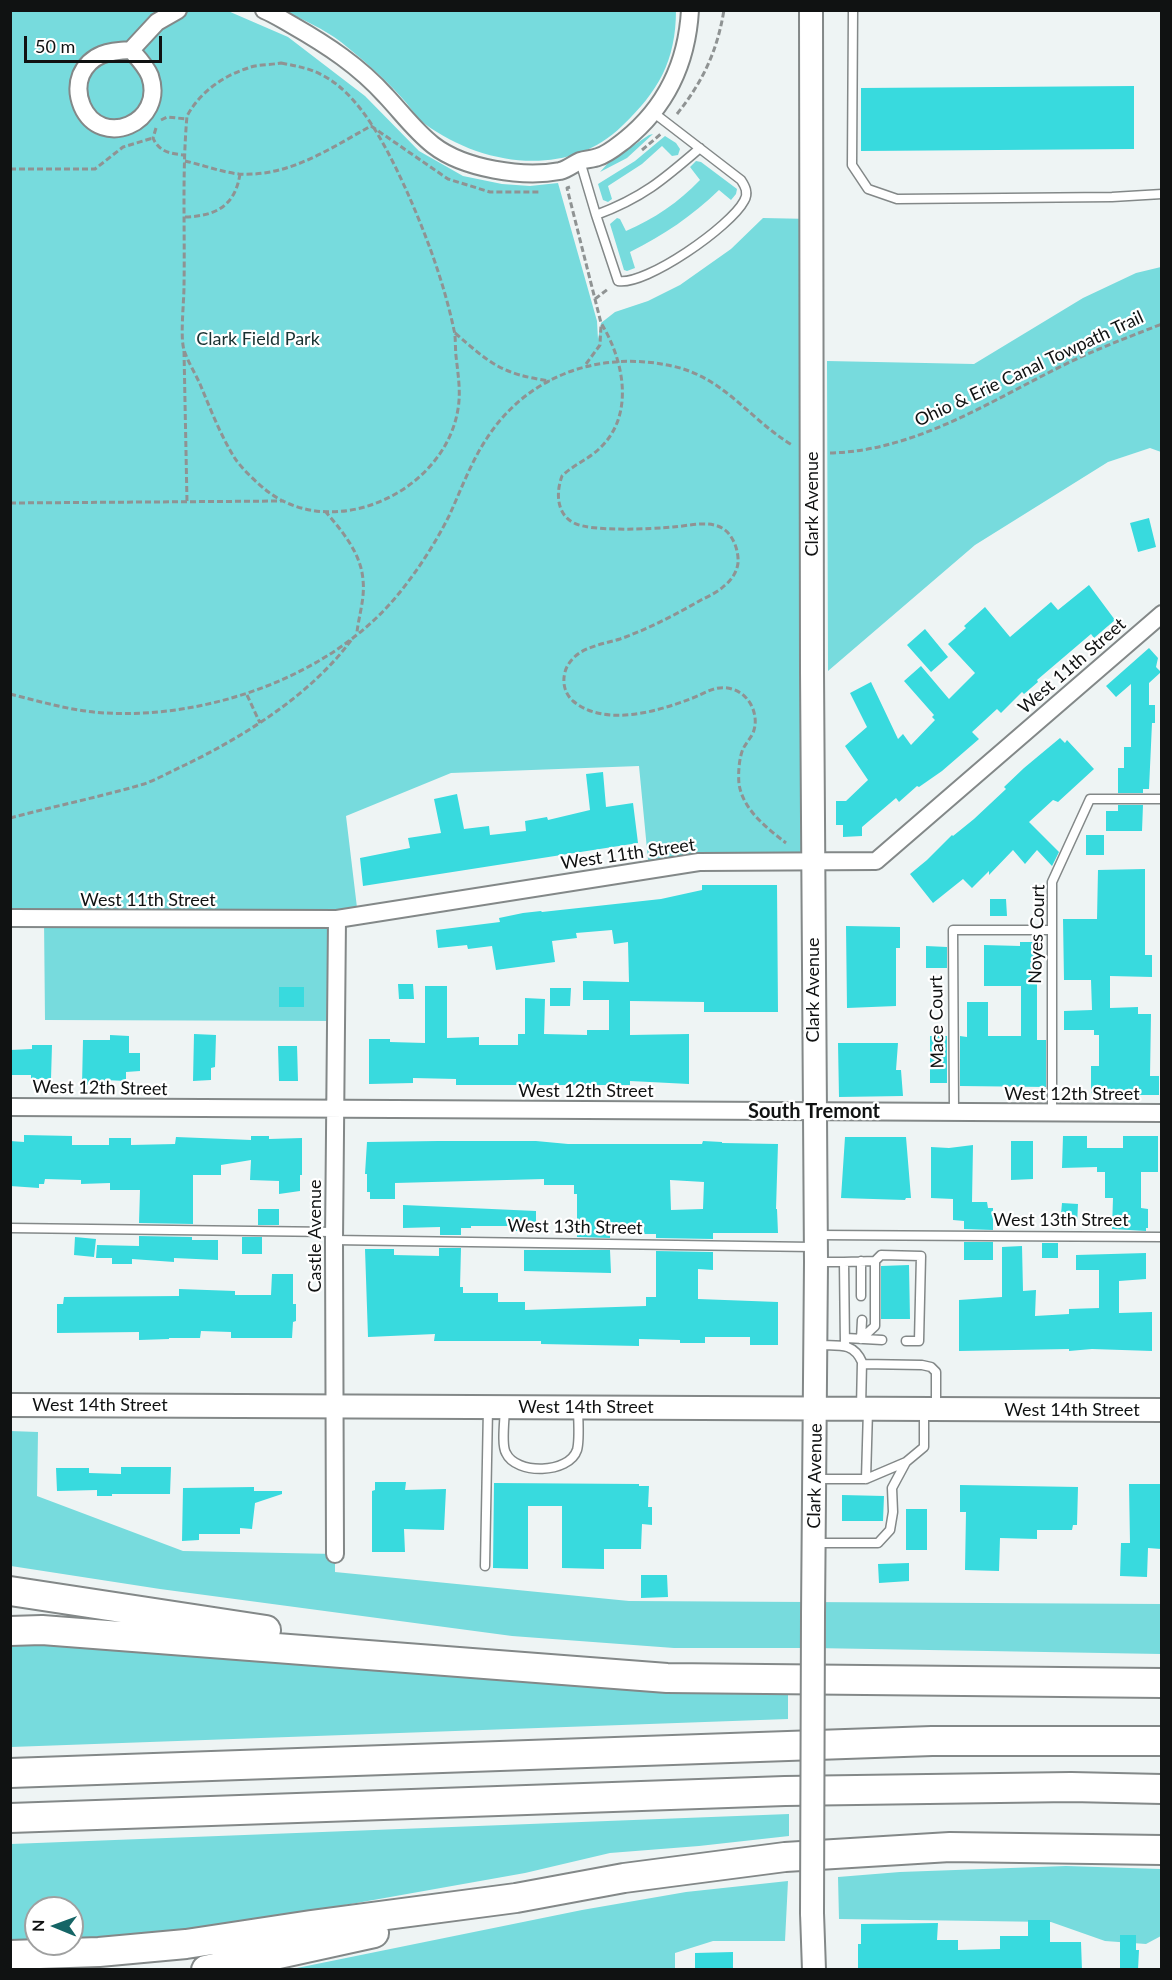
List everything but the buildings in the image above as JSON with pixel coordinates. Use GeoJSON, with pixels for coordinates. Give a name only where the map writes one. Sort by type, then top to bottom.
{"type":"FeatureCollection","features":[{"type":"Feature","properties":{"kind":"highway"},"geometry":{"type":"LineString","coordinates":[[10,1591],[208,1620],[466,1663]]}},
{"type":"Feature","properties":{"kind":"highway"},"geometry":{"type":"LineString","coordinates":[[10,1631],[42,1630],[667,1678],[1161,1683]]}},
{"type":"Feature","properties":{"kind":"highway"},"geometry":{"type":"LineString","coordinates":[[10,1773],[932,1741],[1161,1743]]}},
{"type":"Feature","properties":{"kind":"highway"},"geometry":{"type":"LineString","coordinates":[[10,1818],[785,1791],[1071,1787],[1161,1789]]}},
{"type":"Feature","properties":{"kind":"highway"},"geometry":{"type":"LineString","coordinates":[[10,1955],[99,1952],[186,1944],[516,1898],[624,1878],[784,1857],[950,1847],[1161,1850]]}},
{"type":"Feature","properties":{"kind":"highway"},"geometry":{"type":"LineString","coordinates":[[206,1970],[516,1898]]}},
{"type":"Feature","properties":{"kind":"street"},"geometry":{"type":"LineString","coordinates":[[131,50],[150,76],[152,90],[146,114],[127,127],[111,128],[95,123],[84,112],[78,98],[79,81],[86,65],[96,56],[107,52],[131,50],[157,22],[178,10]]}},
{"type":"Feature","properties":{"kind":"street"},"geometry":{"type":"LineString","coordinates":[[264,10],[324,43],[351,62],[435,147],[481,167],[522,172],[560,171],[580,161],[600,157],[640,128],[654,112],[674,79],[684,52],[690,10]]}},
{"type":"Feature","properties":{"kind":"street","name":"Clark Avenue"},"geometry":{"type":"LineString","coordinates":[[811,10],[812,861],[816,1248],[812,1913],[814,1970]]}},
{"type":"Feature","properties":{"kind":"street","name":"West 11th Street"},"geometry":{"type":"LineString","coordinates":[[10,918],[337,919],[699,862],[876,861],[1161,614]]}},
{"type":"Feature","properties":{"kind":"street","name":"Castle Avenue"},"geometry":{"type":"LineString","coordinates":[[335,1554],[334,1236],[337,919]]}},
{"type":"Feature","properties":{"kind":"street","name":"West 12th Street"},"geometry":{"type":"LineString","coordinates":[[10,1107],[1161,1113]]}},
{"type":"Feature","properties":{"kind":"street","name":"West 14th Street"},"geometry":{"type":"LineString","coordinates":[[10,1405],[1161,1410]]}},
{"type":"Feature","properties":{"kind":"lane"},"geometry":{"type":"LineString","coordinates":[[853,10],[852,165],[868,189],[897,199],[1112,197],[1161,194]]}},
{"type":"Feature","properties":{"kind":"lane"},"geometry":{"type":"LineString","coordinates":[[580,161],[618,281],[625,282],[644,276],[680,258],[732,215],[745,200],[747,189],[741,180],[654,112]]}},
{"type":"Feature","properties":{"kind":"lane"},"geometry":{"type":"LineString","coordinates":[[596,215],[633,200],[659,184],[700,148]]}},
{"type":"Feature","properties":{"kind":"lane","name":"Noyes Court"},"geometry":{"type":"LineString","coordinates":[[1052,1113],[1052,882],[1090,800],[1161,799]]}},
{"type":"Feature","properties":{"kind":"lane","name":"Mace Court"},"geometry":{"type":"LineString","coordinates":[[954,1113],[953,930],[1051,930]]}},
{"type":"Feature","properties":{"kind":"lane","name":"West 13th Street"},"geometry":{"type":"LineString","coordinates":[[10,1228],[816,1248],[1161,1237]]}},
{"type":"Feature","properties":{"kind":"lane"},"geometry":{"type":"LineString","coordinates":[[816,1248],[844,1262],[875,1261],[881,1256],[921,1256],[919,1341],[906,1341]]}},
{"type":"Feature","properties":{"kind":"lane"},"geometry":{"type":"LineString","coordinates":[[861,1261],[861,1296]]}},
{"type":"Feature","properties":{"kind":"lane"},"geometry":{"type":"LineString","coordinates":[[861,1339],[875,1326],[875,1261]]}},
{"type":"Feature","properties":{"kind":"lane"},"geometry":{"type":"LineString","coordinates":[[844,1262],[845,1342]]}},
{"type":"Feature","properties":{"kind":"lane"},"geometry":{"type":"LineString","coordinates":[[861,1320],[861,1339]]}},
{"type":"Feature","properties":{"kind":"lane"},"geometry":{"type":"LineString","coordinates":[[816,1345],[861,1339],[882,1340]]}},
{"type":"Feature","properties":{"kind":"lane"},"geometry":{"type":"LineString","coordinates":[[845,1342],[854,1349],[862,1364],[866,1479]]}},
{"type":"Feature","properties":{"kind":"lane"},"geometry":{"type":"LineString","coordinates":[[815,1479],[866,1479],[906,1462],[924,1447],[936,1372],[931,1367],[922,1365],[862,1364]]}},
{"type":"Feature","properties":{"kind":"lane"},"geometry":{"type":"LineString","coordinates":[[496,1406],[504,1452],[513,1462],[524,1467],[548,1468],[561,1466],[570,1460],[577,1450],[578,1407]]}},
{"type":"Feature","properties":{"kind":"lane"},"geometry":{"type":"LineString","coordinates":[[485,1566],[496,1406]]}},
{"type":"Feature","properties":{"kind":"lane"},"geometry":{"type":"LineString","coordinates":[[814,1543],[878,1543],[890,1530],[893,1512],[892,1488],[906,1462]]}},
{"type":"Feature","properties":{"kind":"path"},"geometry":{"type":"LineString","coordinates":[[676,115],[704,75],[719,38],[724,10]]}},
{"type":"Feature","properties":{"kind":"path"},"geometry":{"type":"LineString","coordinates":[[184,349],[234,459],[267,490],[285,501],[310,510],[325,511],[358,508],[383,501],[402,492],[422,475],[433,464],[444,447],[458,412],[455,333],[426,236],[401,178],[361,109],[340,87],[324,76],[305,68],[281,63],[250,67],[217,82],[195,102],[187,119],[184,349],[187,502]]}},
{"type":"Feature","properties":{"kind":"path"},"geometry":{"type":"LineString","coordinates":[[185,155],[168,153],[159,148],[153,138],[155,129],[167,117],[187,119]]}},
{"type":"Feature","properties":{"kind":"path"},"geometry":{"type":"LineString","coordinates":[[185,161],[240,174],[275,171],[309,160],[371,126]]}},
{"type":"Feature","properties":{"kind":"path"},"geometry":{"type":"LineString","coordinates":[[10,169],[95,169],[123,147],[153,138]]}},
{"type":"Feature","properties":{"kind":"path"},"geometry":{"type":"LineString","coordinates":[[185,217],[207,215],[222,208],[234,194],[240,174]]}},
{"type":"Feature","properties":{"kind":"path"},"geometry":{"type":"LineString","coordinates":[[573,185],[567,188],[602,323],[618,360],[623,391],[617,423],[599,449],[562,476],[558,494],[563,514],[580,526],[650,529],[699,524],[715,525],[723,528],[730,535],[737,548],[738,564],[733,577],[724,586],[683,611],[650,627],[590,647],[579,653],[570,661],[565,672],[564,686],[569,698],[580,707],[615,715],[638,715],[663,709],[718,687],[738,692],[752,705],[755,723],[753,733],[743,749],[739,784],[745,802],[757,818],[788,845]]}},
{"type":"Feature","properties":{"kind":"path"},"geometry":{"type":"LineString","coordinates":[[585,366],[600,345],[602,323]]}},
{"type":"Feature","properties":{"kind":"path","name":"Ohio & Erie Canal Towpath Trail"},"geometry":{"type":"LineString","coordinates":[[829,453],[845,453],[872,448],[918,436],[976,412],[1059,368],[1161,324]]}},
{"type":"Feature","properties":{"kind":"path"},"geometry":{"type":"LineString","coordinates":[[455,333],[485,360],[512,374],[550,381]]}},
{"type":"Feature","properties":{"kind":"path"},"geometry":{"type":"LineString","coordinates":[[10,694],[73,710],[167,712],[198,708],[247,694],[329,654],[356,634],[395,598],[423,560],[447,519],[474,461],[493,430],[514,406],[538,387],[568,371],[618,360],[673,366],[710,380],[728,392],[784,440],[800,449]]}},
{"type":"Feature","properties":{"kind":"path"},"geometry":{"type":"LineString","coordinates":[[10,503],[285,501]]}},
{"type":"Feature","properties":{"kind":"path"},"geometry":{"type":"LineString","coordinates":[[10,818],[146,783],[212,752],[260,723],[306,687],[343,652],[356,634],[363,581],[358,560],[350,544],[325,511]]}},
{"type":"Feature","properties":{"kind":"path"},"geometry":{"type":"LineString","coordinates":[[247,694],[260,723]]}},
{"type":"Feature","properties":{"kind":"green space"},"geometry":{"type":"Polygon","coordinates":[[[676,10],[673,45],[662,74],[646,101],[622,126],[600,143],[576,154],[551,160],[525,161],[498,157],[472,149],[425,124],[387,82],[341,42],[285,11],[676,10]]]}},
{"type":"Feature","properties":{"kind":"green space","name":"Clark Field Park"},"geometry":{"type":"Polygon","coordinates":[[[11,11],[228,11],[288,37],[365,96],[419,151],[463,176],[502,184],[530,186],[558,183],[597,321],[598,339],[601,323],[615,312],[648,301],[680,285],[731,249],[763,218],[811,219],[812,861],[649,870],[639,766],[451,773],[346,816],[358,916],[337,919],[336,1021],[45,1020],[44,919],[11,918],[11,11]]]}},
{"type":"Feature","properties":{"kind":"green space"},"geometry":{"type":"Polygon","coordinates":[[[653,134],[627,158],[600,172],[609,162],[653,134]]]}},
{"type":"Feature","properties":{"kind":"green space"},"geometry":{"type":"Polygon","coordinates":[[[665,136],[676,143],[680,149],[678,155],[672,156],[662,146],[642,164],[608,186],[612,199],[608,202],[603,200],[598,184],[635,161],[665,136]]]}},
{"type":"Feature","properties":{"kind":"green space"},"geometry":{"type":"Polygon","coordinates":[[[696,161],[701,162],[737,189],[736,194],[731,200],[719,190],[677,224],[630,252],[635,268],[624,270],[610,224],[617,218],[620,219],[626,231],[675,203],[700,180],[690,167],[696,161]]]}},
{"type":"Feature","properties":{"kind":"green space"},"geometry":{"type":"Polygon","coordinates":[[[1161,267],[1161,452],[1150,448],[1108,462],[975,545],[828,671],[827,361],[974,364],[1083,298],[1136,273],[1161,267]]]}},
{"type":"Feature","properties":{"kind":"green space"},"geometry":{"type":"Polygon","coordinates":[[[10,1431],[38,1432],[37,1496],[183,1551],[335,1554],[335,1572],[629,1601],[1161,1604],[1161,1654],[674,1648],[512,1636],[160,1589],[11,1566],[10,1431]]]}},
{"type":"Feature","properties":{"kind":"green space"},"geometry":{"type":"Polygon","coordinates":[[[11,1641],[653,1690],[788,1694],[788,1719],[11,1747],[11,1641]]]}},
{"type":"Feature","properties":{"kind":"green space"},"geometry":{"type":"Polygon","coordinates":[[[789,1814],[789,1836],[610,1853],[525,1873],[334,1907],[185,1930],[84,1939],[84,1896],[24,1896],[24,1942],[11,1942],[11,1844],[789,1814]]]}},
{"type":"Feature","properties":{"kind":"green space"},"geometry":{"type":"Polygon","coordinates":[[[1066,1866],[1161,1869],[1161,1936],[1146,1944],[1105,1941],[1051,1922],[839,1919],[838,1877],[900,1872],[1066,1866]]]}},
{"type":"Feature","properties":{"kind":"green space"},"geometry":{"type":"Polygon","coordinates":[[[788,1881],[785,1941],[713,1941],[675,1953],[675,1969],[292,1969],[582,1910],[686,1892],[788,1881]]]}},
{"type":"Feature","properties":{"kind":"district","name":"South Tremont"},"geometry":{"type":"Point","coordinates":[814,1112]}}]}
